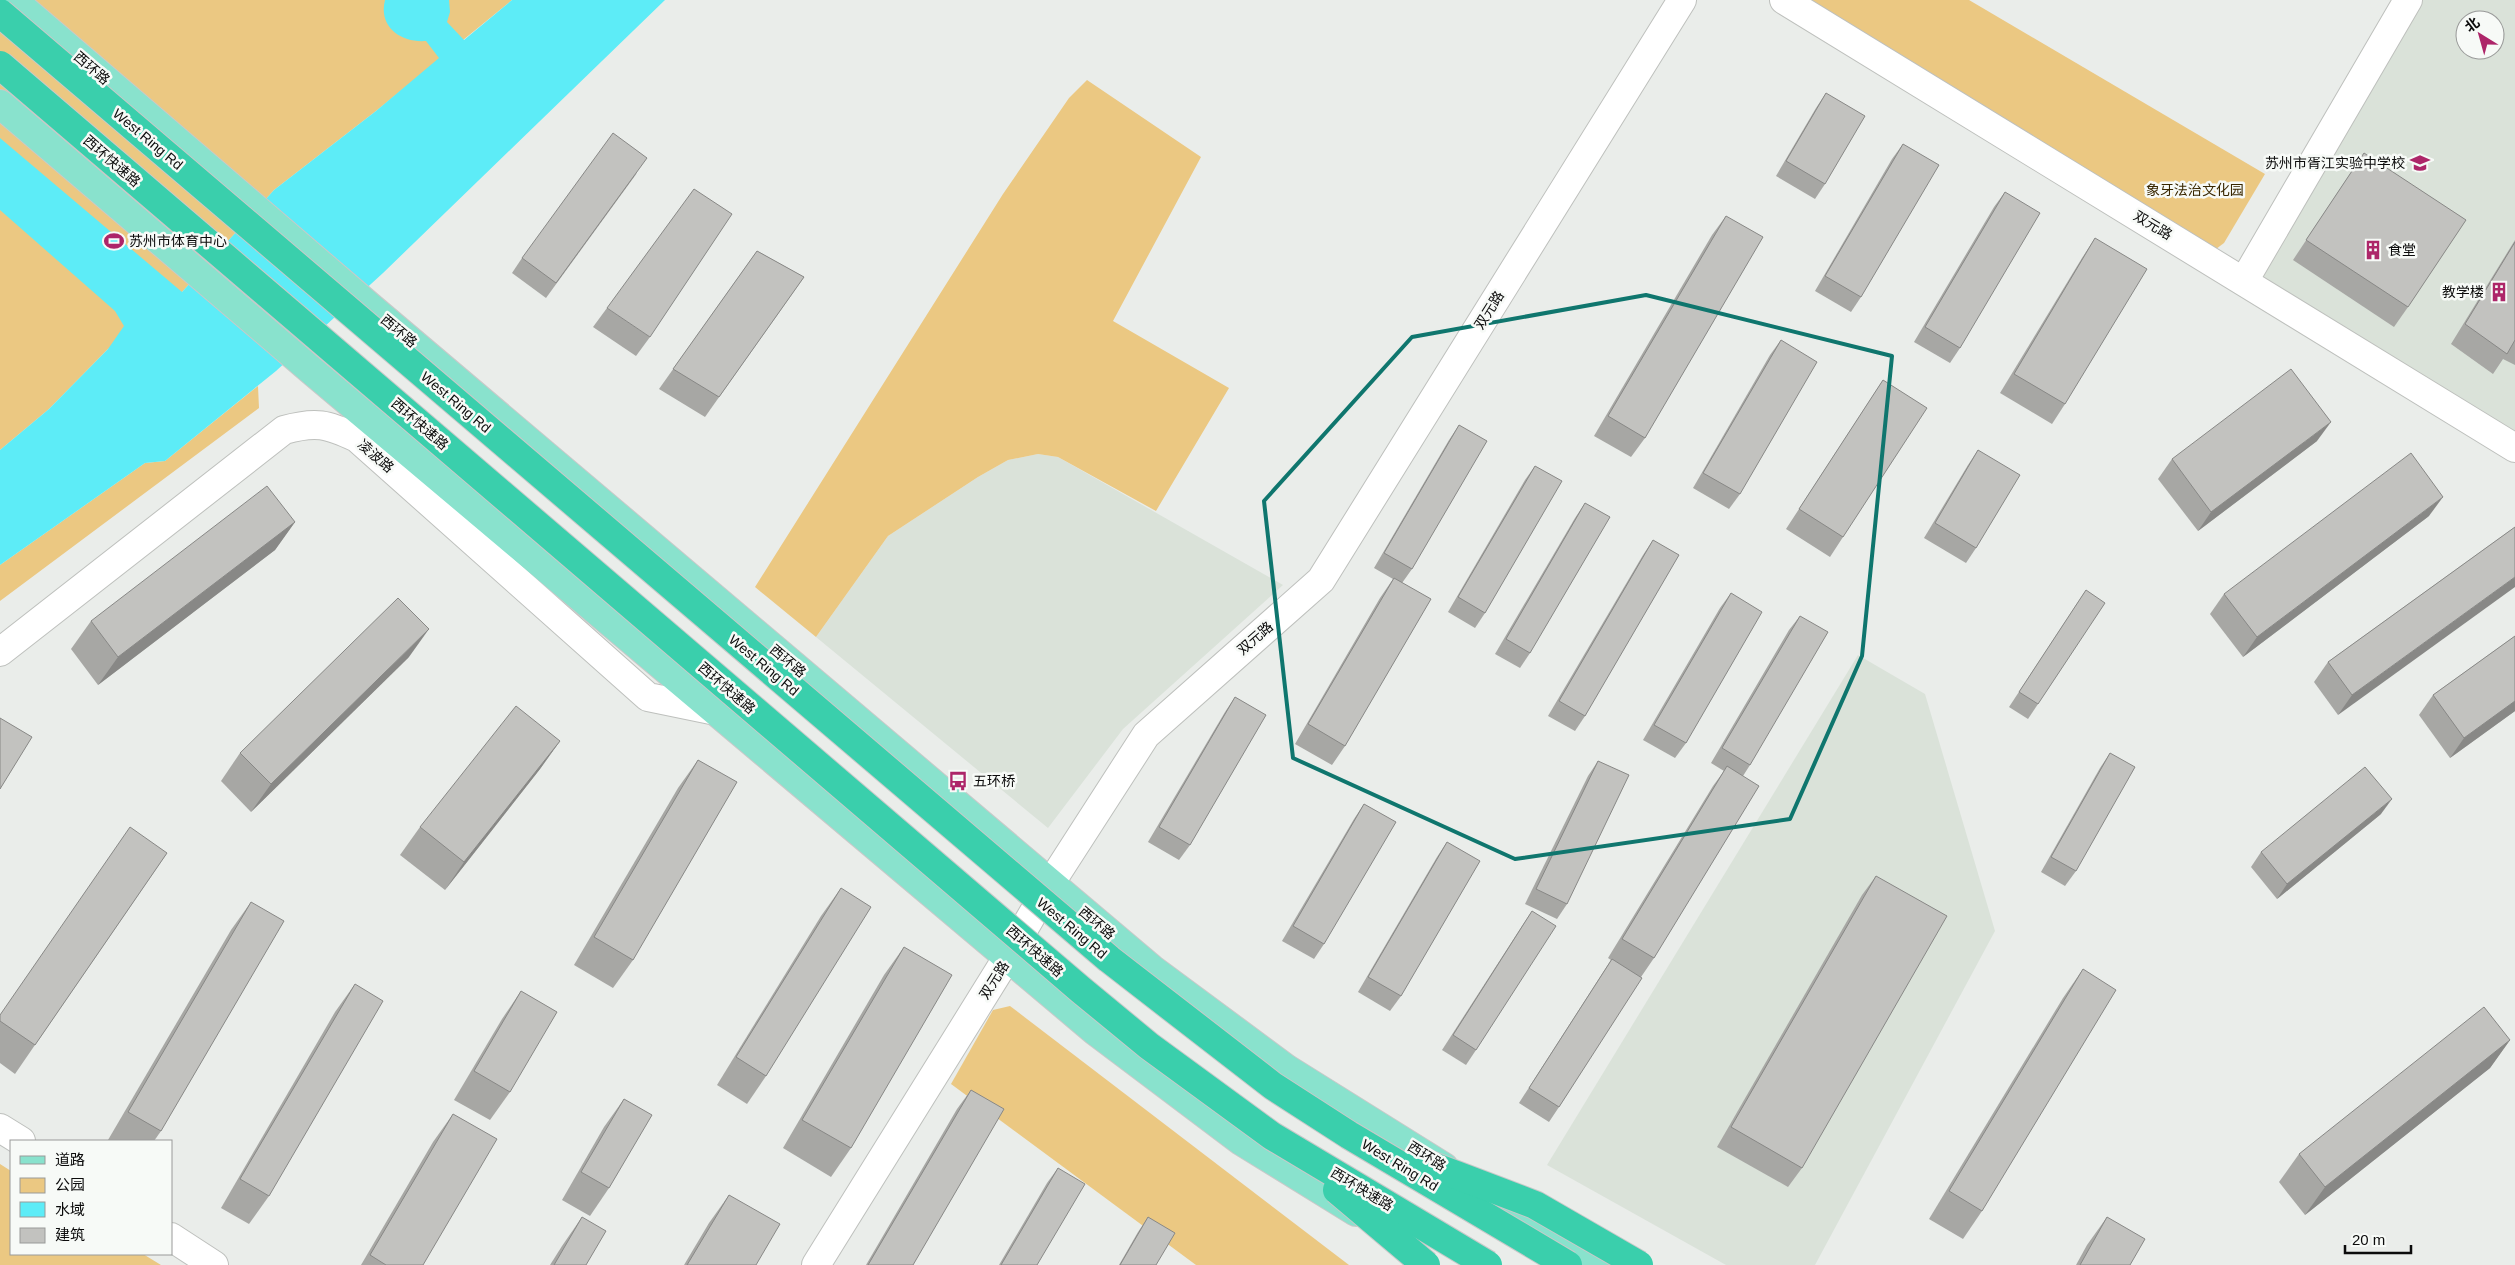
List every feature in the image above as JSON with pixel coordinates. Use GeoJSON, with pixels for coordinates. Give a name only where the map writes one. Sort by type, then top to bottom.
{"type":"FeatureCollection","features":[{"type":"Feature","properties":{"kind":"highway","name":"West Ring Rd"},"geometry":{"type":"LineString","coordinates":[[0,13],[1109,960],[1273,1086],[1349,1134],[1568,1265]]}},
{"type":"Feature","properties":{"kind":"highway","name":"西环快速路"},"geometry":{"type":"LineString","coordinates":[[0,65],[1081,990],[1149,1046],[1272,1136],[1488,1265]]}},
{"type":"Feature","properties":{"kind":"highway"},"geometry":{"type":"LineString","coordinates":[[1349,1134],[1535,1205],[1639,1265]]}},
{"type":"Feature","properties":{"kind":"highway"},"geometry":{"type":"LineString","coordinates":[[1272,1136],[1426,1265]]}},
{"type":"Feature","properties":{"kind":"main road","name":"西环路"},"geometry":{"type":"LineString","coordinates":[[13,0],[368,305],[1152,969],[1287,1068],[1606,1265]]}},
{"type":"Feature","properties":{"kind":"main road"},"geometry":{"type":"LineString","coordinates":[[0,104],[312,371],[1095,1032],[1241,1141],[1442,1265]]}},
{"type":"Feature","properties":{"kind":"street","name":"双元路"},"geometry":{"type":"LineString","coordinates":[[816,1265],[1007,958],[1050,884],[1146,735],[1321,580],[1682,0]]}},
{"type":"Feature","properties":{"kind":"street","name":"双元路"},"geometry":{"type":"LineString","coordinates":[[1784,0],[2515,448]]}},
{"type":"Feature","properties":{"kind":"street"},"geometry":{"type":"LineString","coordinates":[[2244,281],[2408,0]]}},
{"type":"Feature","properties":{"kind":"street","name":"凌波路"},"geometry":{"type":"LineString","coordinates":[[0,652],[284,430],[309,423],[334,428],[357,438],[648,697],[716,711]]}},
{"type":"Feature","properties":{"kind":"street"},"geometry":{"type":"LineString","coordinates":[[0,1128],[19,1140]]}},
{"type":"Feature","properties":{"kind":"street"},"geometry":{"type":"LineString","coordinates":[[172,1239],[214,1265]]}},
{"type":"Feature","properties":{"kind":"highlighted area"},"geometry":{"type":"Polygon","coordinates":[[[1646,295],[1892,356],[1862,656],[1790,819],[1515,859],[1293,758],[1264,501],[1412,337],[1646,295]]]}},
{"type":"Feature","properties":{"kind":"shaded area","name":"苏州市胥江实验中学校"},"geometry":{"type":"Polygon","coordinates":[[[2422,0],[2515,0],[2515,431],[2257,276],[2422,0]]]}},
{"type":"Feature","properties":{"kind":"shaded area"},"geometry":{"type":"Polygon","coordinates":[[[1038,454],[1058,457],[1283,585],[1123,729],[1048,828],[816,637],[888,536],[978,477],[1008,460],[1038,454]]]}},
{"type":"Feature","properties":{"kind":"shaded area"},"geometry":{"type":"Polygon","coordinates":[[[1858,655],[1925,694],[1995,931],[1815,1265],[1726,1265],[1547,1165],[1858,655]]]}},
{"type":"Feature","properties":{"kind":"green space","name":"苏州市体育中心"},"geometry":{"type":"Polygon","coordinates":[[[0,0],[512,0],[376,111],[274,190],[182,292],[108,349],[49,409],[0,450],[0,0]]]}},
{"type":"Feature","properties":{"kind":"green space","name":"象牙法治文化园"},"geometry":{"type":"Polygon","coordinates":[[[1795,0],[1969,0],[2265,174],[2224,243],[2216,249],[1795,0]]]}},
{"type":"Feature","properties":{"kind":"green space"},"geometry":{"type":"Polygon","coordinates":[[[1087,80],[1201,157],[1113,321],[1229,388],[1156,511],[1058,457],[1038,454],[1008,460],[978,477],[888,536],[816,637],[755,587],[1003,194],[1069,98],[1087,80]]]}},
{"type":"Feature","properties":{"kind":"green space"},"geometry":{"type":"Polygon","coordinates":[[[258,386],[259,408],[0,601],[0,565],[145,463],[165,461],[258,386]]]}},
{"type":"Feature","properties":{"kind":"green space"},"geometry":{"type":"Polygon","coordinates":[[[1010,1006],[1349,1265],[1196,1265],[951,1084],[993,1010],[1010,1006]]]}},
{"type":"Feature","properties":{"kind":"green space"},"geometry":{"type":"Polygon","coordinates":[[[0,1164],[10,1170],[10,1255],[145,1255],[161,1265],[0,1265],[0,1164]]]}},
{"type":"Feature","properties":{"kind":"water"},"geometry":{"type":"Polygon","coordinates":[[[385,0],[449,0],[450,12],[447,22],[464,40],[512,0],[665,0],[383,273],[276,371],[165,461],[145,463],[0,565],[0,450],[49,409],[108,349],[124,326],[115,311],[0,210],[0,138],[182,292],[274,190],[376,111],[439,58],[426,41],[417,41],[400,36],[388,25],[384,10],[385,0]]]}},
{"type":"Feature","properties":{"kind":"building"},"geometry":{"type":"Polygon","coordinates":[[[1826,93],[1865,116],[1825,184],[1786,161],[1826,93]]]}},
{"type":"Feature","properties":{"kind":"building"},"geometry":{"type":"Polygon","coordinates":[[[613,133],[647,158],[556,283],[522,258],[613,133]]]}},
{"type":"Feature","properties":{"kind":"building"},"geometry":{"type":"Polygon","coordinates":[[[1903,144],[1939,165],[1861,297],[1825,276],[1903,144]]]}},
{"type":"Feature","properties":{"kind":"building","name":"食堂"},"geometry":{"type":"Polygon","coordinates":[[[2364,153],[2466,220],[2408,307],[2306,240],[2364,153]]]}},
{"type":"Feature","properties":{"kind":"building"},"geometry":{"type":"Polygon","coordinates":[[[694,189],[732,214],[650,337],[607,308],[694,189]]]}},
{"type":"Feature","properties":{"kind":"building"},"geometry":{"type":"Polygon","coordinates":[[[2005,192],[2040,213],[1960,348],[1925,327],[2005,192]]]}},
{"type":"Feature","properties":{"kind":"building"},"geometry":{"type":"Polygon","coordinates":[[[1726,216],[1763,237],[1645,438],[1608,416],[1726,216]]]}},
{"type":"Feature","properties":{"kind":"building"},"geometry":{"type":"Polygon","coordinates":[[[2095,238],[2147,269],[2065,404],[2014,374],[2095,238]]]}},
{"type":"Feature","properties":{"kind":"building","name":"教学楼"},"geometry":{"type":"Polygon","coordinates":[[[2515,242],[2515,340],[2507,354],[2465,324],[2515,242]]]}},
{"type":"Feature","properties":{"kind":"building"},"geometry":{"type":"Polygon","coordinates":[[[757,251],[804,277],[719,397],[673,369],[757,251]]]}},
{"type":"Feature","properties":{"kind":"building"},"geometry":{"type":"Polygon","coordinates":[[[1781,340],[1817,362],[1740,494],[1703,473],[1781,340]]]}},
{"type":"Feature","properties":{"kind":"building"},"geometry":{"type":"Polygon","coordinates":[[[2291,369],[2331,422],[2211,512],[2172,459],[2291,369]]]}},
{"type":"Feature","properties":{"kind":"building"},"geometry":{"type":"Polygon","coordinates":[[[1883,380],[1927,408],[1843,537],[1799,509],[1883,380]]]}},
{"type":"Feature","properties":{"kind":"building"},"geometry":{"type":"Polygon","coordinates":[[[1459,425],[1487,441],[1412,569],[1384,553],[1459,425]]]}},
{"type":"Feature","properties":{"kind":"building"},"geometry":{"type":"Polygon","coordinates":[[[1978,450],[2020,475],[1976,548],[1935,523],[1978,450]]]}},
{"type":"Feature","properties":{"kind":"building"},"geometry":{"type":"Polygon","coordinates":[[[2411,453],[2443,497],[2257,637],[2224,594],[2411,453]]]}},
{"type":"Feature","properties":{"kind":"building"},"geometry":{"type":"Polygon","coordinates":[[[1535,466],[1562,481],[1485,613],[1458,597],[1535,466]]]}},
{"type":"Feature","properties":{"kind":"building"},"geometry":{"type":"Polygon","coordinates":[[[267,486],[295,522],[118,657],[91,621],[267,486]]]}},
{"type":"Feature","properties":{"kind":"building"},"geometry":{"type":"Polygon","coordinates":[[[1585,503],[1610,517],[1530,653],[1506,639],[1585,503]]]}},
{"type":"Feature","properties":{"kind":"building"},"geometry":{"type":"Polygon","coordinates":[[[2515,527],[2515,577],[2352,695],[2328,662],[2515,527]]]}},
{"type":"Feature","properties":{"kind":"building"},"geometry":{"type":"Polygon","coordinates":[[[1653,540],[1679,555],[1585,716],[1559,701],[1653,540]]]}},
{"type":"Feature","properties":{"kind":"building"},"geometry":{"type":"Polygon","coordinates":[[[1394,578],[1431,599],[1345,746],[1308,724],[1394,578]]]}},
{"type":"Feature","properties":{"kind":"building"},"geometry":{"type":"Polygon","coordinates":[[[2086,590],[2105,603],[2038,704],[2019,692],[2086,590]]]}},
{"type":"Feature","properties":{"kind":"building"},"geometry":{"type":"Polygon","coordinates":[[[1731,593],[1762,612],[1686,743],[1654,725],[1731,593]]]}},
{"type":"Feature","properties":{"kind":"building"},"geometry":{"type":"Polygon","coordinates":[[[398,598],[429,629],[271,784],[240,753],[398,598]]]}},
{"type":"Feature","properties":{"kind":"building"},"geometry":{"type":"Polygon","coordinates":[[[1800,616],[1828,632],[1750,765],[1722,748],[1800,616]]]}},
{"type":"Feature","properties":{"kind":"building"},"geometry":{"type":"Polygon","coordinates":[[[2515,636],[2515,701],[2464,738],[2433,695],[2515,636]]]}},
{"type":"Feature","properties":{"kind":"building"},"geometry":{"type":"Polygon","coordinates":[[[1235,697],[1266,715],[1190,845],[1159,827],[1235,697]]]}},
{"type":"Feature","properties":{"kind":"building"},"geometry":{"type":"Polygon","coordinates":[[[516,706],[560,741],[464,862],[420,827],[516,706]]]}},
{"type":"Feature","properties":{"kind":"building"},"geometry":{"type":"Polygon","coordinates":[[[0,718],[32,737],[0,789],[0,718]]]}},
{"type":"Feature","properties":{"kind":"building"},"geometry":{"type":"Polygon","coordinates":[[[2110,753],[2135,767],[2076,871],[2051,857],[2110,753]]]}},
{"type":"Feature","properties":{"kind":"building"},"geometry":{"type":"Polygon","coordinates":[[[698,760],[737,782],[633,960],[594,937],[698,760]]]}},
{"type":"Feature","properties":{"kind":"building"},"geometry":{"type":"Polygon","coordinates":[[[1598,761],[1629,775],[1567,904],[1536,889],[1598,761]]]}},
{"type":"Feature","properties":{"kind":"building"},"geometry":{"type":"Polygon","coordinates":[[[1727,766],[1759,786],[1654,958],[1622,939],[1727,766]]]}},
{"type":"Feature","properties":{"kind":"building"},"geometry":{"type":"Polygon","coordinates":[[[2365,767],[2392,799],[2287,884],[2261,852],[2365,767]]]}},
{"type":"Feature","properties":{"kind":"building"},"geometry":{"type":"Polygon","coordinates":[[[1364,804],[1396,822],[1324,944],[1293,926],[1364,804]]]}},
{"type":"Feature","properties":{"kind":"building"},"geometry":{"type":"Polygon","coordinates":[[[130,827],[167,853],[35,1045],[0,1021],[0,1015],[130,827]]]}},
{"type":"Feature","properties":{"kind":"building"},"geometry":{"type":"Polygon","coordinates":[[[1447,842],[1480,861],[1401,996],[1368,977],[1447,842]]]}},
{"type":"Feature","properties":{"kind":"building"},"geometry":{"type":"Polygon","coordinates":[[[1876,876],[1947,916],[1802,1168],[1731,1127],[1876,876]]]}},
{"type":"Feature","properties":{"kind":"building"},"geometry":{"type":"Polygon","coordinates":[[[841,888],[871,907],[766,1076],[736,1057],[841,888]]]}},
{"type":"Feature","properties":{"kind":"building"},"geometry":{"type":"Polygon","coordinates":[[[251,902],[284,921],[161,1131],[128,1112],[251,902]]]}},
{"type":"Feature","properties":{"kind":"building"},"geometry":{"type":"Polygon","coordinates":[[[1532,911],[1556,926],[1476,1050],[1453,1035],[1532,911]]]}},
{"type":"Feature","properties":{"kind":"building"},"geometry":{"type":"Polygon","coordinates":[[[904,947],[952,975],[851,1148],[802,1120],[904,947]]]}},
{"type":"Feature","properties":{"kind":"building"},"geometry":{"type":"Polygon","coordinates":[[[1612,959],[1642,978],[1559,1107],[1529,1088],[1612,959]]]}},
{"type":"Feature","properties":{"kind":"building"},"geometry":{"type":"Polygon","coordinates":[[[2083,969],[2116,990],[1982,1211],[1949,1191],[2083,969]]]}},
{"type":"Feature","properties":{"kind":"building"},"geometry":{"type":"Polygon","coordinates":[[[355,984],[383,1001],[269,1196],[240,1179],[355,984]]]}},
{"type":"Feature","properties":{"kind":"building"},"geometry":{"type":"Polygon","coordinates":[[[521,991],[557,1012],[510,1092],[474,1071],[521,991]]]}},
{"type":"Feature","properties":{"kind":"building"},"geometry":{"type":"Polygon","coordinates":[[[2484,1007],[2510,1040],[2325,1187],[2299,1154],[2484,1007]]]}},
{"type":"Feature","properties":{"kind":"building"},"geometry":{"type":"Polygon","coordinates":[[[971,1090],[1004,1109],[913,1265],[868,1265],[971,1090]]]}},
{"type":"Feature","properties":{"kind":"building"},"geometry":{"type":"Polygon","coordinates":[[[624,1099],[652,1115],[609,1188],[581,1172],[624,1099]]]}},
{"type":"Feature","properties":{"kind":"building"},"geometry":{"type":"Polygon","coordinates":[[[453,1114],[497,1139],[423,1265],[386,1265],[370,1255],[453,1114]]]}},
{"type":"Feature","properties":{"kind":"building"},"geometry":{"type":"Polygon","coordinates":[[[1058,1168],[1085,1184],[1037,1265],[1001,1265],[1058,1168]]]}},
{"type":"Feature","properties":{"kind":"building"},"geometry":{"type":"Polygon","coordinates":[[[729,1195],[780,1224],[756,1265],[687,1265],[729,1195]]]}},
{"type":"Feature","properties":{"kind":"building"},"geometry":{"type":"Polygon","coordinates":[[[582,1217],[606,1231],[586,1265],[554,1265],[582,1217]]]}},
{"type":"Feature","properties":{"kind":"building"},"geometry":{"type":"Polygon","coordinates":[[[1148,1217],[1175,1233],[1156,1265],[1120,1265],[1148,1217]]]}},
{"type":"Feature","properties":{"kind":"building"},"geometry":{"type":"Polygon","coordinates":[[[2107,1217],[2145,1239],[2130,1265],[2080,1265],[2107,1217]]]}},
{"type":"Feature","properties":{"kind":"place","name":"苏州市胥江实验中学校"},"geometry":{"type":"Point","coordinates":[2420,163]}},
{"type":"Feature","properties":{"kind":"place","name":"苏州市体育中心"},"geometry":{"type":"Point","coordinates":[114,241]}},
{"type":"Feature","properties":{"kind":"place","name":"食堂"},"geometry":{"type":"Point","coordinates":[2373,250]}},
{"type":"Feature","properties":{"kind":"place","name":"教学楼"},"geometry":{"type":"Point","coordinates":[2499,292]}},
{"type":"Feature","properties":{"kind":"place","name":"五环桥"},"geometry":{"type":"Point","coordinates":[958,781]}}]}
